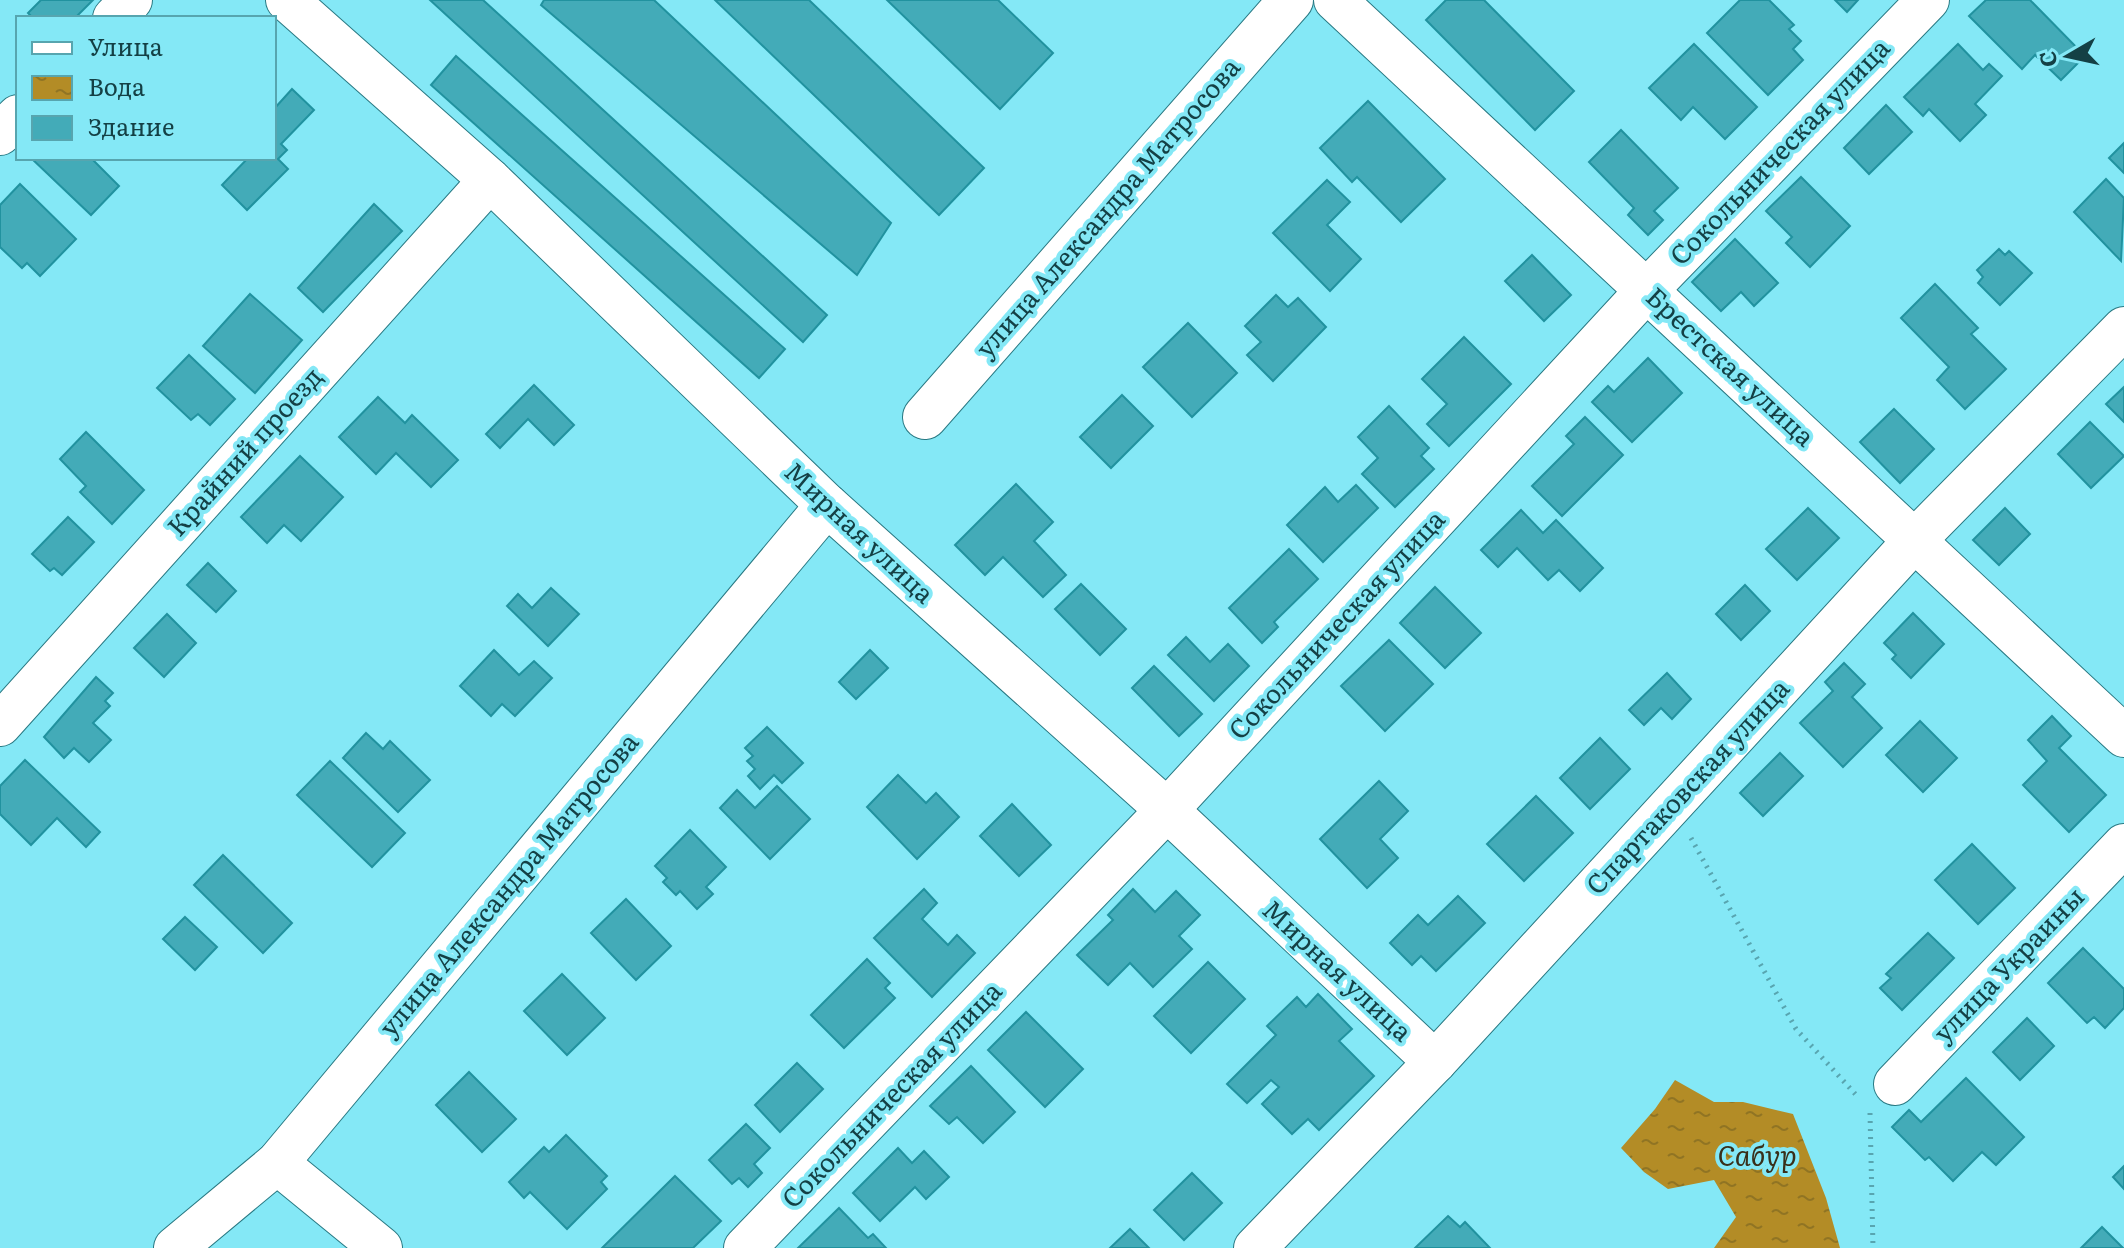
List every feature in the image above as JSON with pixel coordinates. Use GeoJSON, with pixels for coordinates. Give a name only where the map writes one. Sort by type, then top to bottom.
{"type":"FeatureCollection","features":[{"type":"Feature","properties":{"kind":"street"},"geometry":{"type":"LineString","coordinates":[[116,16],[131,0]]}},
{"type":"Feature","properties":{"kind":"street","name":"Мирная улица"},"geometry":{"type":"LineString","coordinates":[[287,0],[490,180],[827,505],[1167,810],[1435,1062]]}},
{"type":"Feature","properties":{"kind":"street","name":"улица Александра Матросова"},"geometry":{"type":"LineString","coordinates":[[925,417],[1291,0]]}},
{"type":"Feature","properties":{"kind":"street","name":"Брестская улица"},"geometry":{"type":"LineString","coordinates":[[1335,0],[2124,736]]}},
{"type":"Feature","properties":{"kind":"street","name":"Сокольническая улица"},"geometry":{"type":"LineString","coordinates":[[745,1248],[1167,810],[1647,290],[1928,0]]}},
{"type":"Feature","properties":{"kind":"street"},"geometry":{"type":"LineString","coordinates":[[0,134],[16,118]]}},
{"type":"Feature","properties":{"kind":"street","name":"Крайний проезд"},"geometry":{"type":"LineString","coordinates":[[0,725],[490,180]]}},
{"type":"Feature","properties":{"kind":"street","name":"Спартаковская улица"},"geometry":{"type":"LineString","coordinates":[[1255,1248],[1435,1062],[1915,540],[2124,328]]}},
{"type":"Feature","properties":{"kind":"street","name":"улица Александра Матросова"},"geometry":{"type":"LineString","coordinates":[[175,1248],[277,1163],[827,505]]}},
{"type":"Feature","properties":{"kind":"street","name":"улица Украины"},"geometry":{"type":"LineString","coordinates":[[1877,1091],[2124,845]]}},
{"type":"Feature","properties":{"kind":"street"},"geometry":{"type":"LineString","coordinates":[[277,1163],[381,1248]]}},
{"type":"Feature","properties":{"kind":"path"},"geometry":{"type":"LineString","coordinates":[[1673,804],[1796,1029],[1877,1091],[1870,1110],[1873,1248]]}},
{"type":"Feature","properties":{"kind":"water","name":"Сабур"},"geometry":{"type":"Polygon","coordinates":[[[1675,1080],[1714,1102],[1743,1102],[1793,1114],[1826,1198],[1840,1248],[1714,1248],[1736,1217],[1714,1180],[1668,1189],[1644,1172],[1621,1148],[1675,1080]]]}},
{"type":"Feature","properties":{"kind":"building"},"geometry":{"type":"Polygon","coordinates":[[[41,0],[93,0],[77,16],[31,16],[28,13],[41,0]]]}},
{"type":"Feature","properties":{"kind":"building"},"geometry":{"type":"Polygon","coordinates":[[[430,0],[483,0],[827,315],[803,342],[430,0]]]}},
{"type":"Feature","properties":{"kind":"building"},"geometry":{"type":"Polygon","coordinates":[[[544,0],[654,0],[891,223],[857,275],[541,5],[544,0]]]}},
{"type":"Feature","properties":{"kind":"building"},"geometry":{"type":"Polygon","coordinates":[[[715,0],[809,0],[984,168],[939,215],[715,0]]]}},
{"type":"Feature","properties":{"kind":"building"},"geometry":{"type":"Polygon","coordinates":[[[887,0],[998,0],[1053,53],[1000,109],[887,0]]]}},
{"type":"Feature","properties":{"kind":"building"},"geometry":{"type":"Polygon","coordinates":[[[1446,0],[1484,0],[1574,91],[1535,130],[1426,20],[1446,0]]]}},
{"type":"Feature","properties":{"kind":"building"},"geometry":{"type":"Polygon","coordinates":[[[1740,0],[1769,0],[1794,25],[1789,29],[1801,41],[1793,49],[1803,60],[1768,95],[1707,33],[1740,0]]]}},
{"type":"Feature","properties":{"kind":"building"},"geometry":{"type":"Polygon","coordinates":[[[1835,0],[1858,0],[1847,12],[1835,0]]]}},
{"type":"Feature","properties":{"kind":"building"},"geometry":{"type":"Polygon","coordinates":[[[1986,0],[2030,0],[2085,56],[2061,80],[2035,55],[2022,69],[1969,16],[1986,0]]]}},
{"type":"Feature","properties":{"kind":"building"},"geometry":{"type":"Polygon","coordinates":[[[1694,44],[1757,107],[1725,139],[1693,107],[1681,120],[1649,88],[1694,44]]]}},
{"type":"Feature","properties":{"kind":"building"},"geometry":{"type":"Polygon","coordinates":[[[1958,44],[1983,70],[1989,64],[2002,76],[1975,104],[1986,115],[1960,141],[1929,109],[1923,116],[1904,97],[1958,44]]]}},
{"type":"Feature","properties":{"kind":"building"},"geometry":{"type":"Polygon","coordinates":[[[456,56],[785,349],[759,378],[431,85],[456,56]]]}},
{"type":"Feature","properties":{"kind":"building"},"geometry":{"type":"Polygon","coordinates":[[[292,89],[314,110],[281,144],[287,150],[278,159],[288,169],[247,210],[222,185],[246,160],[276,160],[276,107],[292,89]]]}},
{"type":"Feature","properties":{"kind":"building"},"geometry":{"type":"Polygon","coordinates":[[[1368,101],[1445,179],[1401,222],[1357,177],[1352,182],[1320,148],[1368,101]]]}},
{"type":"Feature","properties":{"kind":"building"},"geometry":{"type":"Polygon","coordinates":[[[1886,105],[1912,132],[1869,174],[1844,148],[1886,105]]]}},
{"type":"Feature","properties":{"kind":"building"},"geometry":{"type":"Polygon","coordinates":[[[1621,130],[1678,188],[1654,211],[1663,220],[1648,235],[1628,215],[1634,208],[1589,162],[1621,130]]]}},
{"type":"Feature","properties":{"kind":"building"},"geometry":{"type":"Polygon","coordinates":[[[2124,143],[2124,173],[2109,158],[2124,143]]]}},
{"type":"Feature","properties":{"kind":"building"},"geometry":{"type":"Polygon","coordinates":[[[33,160],[93,160],[119,186],[91,215],[33,160]]]}},
{"type":"Feature","properties":{"kind":"building"},"geometry":{"type":"Polygon","coordinates":[[[1801,177],[1850,226],[1810,267],[1786,243],[1792,237],[1766,211],[1801,177]]]}},
{"type":"Feature","properties":{"kind":"building"},"geometry":{"type":"Polygon","coordinates":[[[2106,179],[2124,198],[2121,261],[2074,212],[2106,179]]]}},
{"type":"Feature","properties":{"kind":"building"},"geometry":{"type":"Polygon","coordinates":[[[1327,180],[1350,202],[1327,225],[1361,259],[1330,291],[1273,233],[1327,180]]]}},
{"type":"Feature","properties":{"kind":"building"},"geometry":{"type":"Polygon","coordinates":[[[20,184],[76,239],[40,276],[27,263],[22,268],[0,247],[0,205],[20,184]]]}},
{"type":"Feature","properties":{"kind":"building"},"geometry":{"type":"Polygon","coordinates":[[[374,204],[402,231],[323,312],[298,288],[374,204]]]}},
{"type":"Feature","properties":{"kind":"building"},"geometry":{"type":"Polygon","coordinates":[[[1735,239],[1778,283],[1754,306],[1741,292],[1721,311],[1692,282],[1735,239]]]}},
{"type":"Feature","properties":{"kind":"building"},"geometry":{"type":"Polygon","coordinates":[[[1999,249],[2005,255],[2009,251],[2032,273],[2000,305],[1978,283],[1983,277],[1977,270],[1999,249]]]}},
{"type":"Feature","properties":{"kind":"building"},"geometry":{"type":"Polygon","coordinates":[[[1532,255],[1571,295],[1544,321],[1505,281],[1532,255]]]}},
{"type":"Feature","properties":{"kind":"building"},"geometry":{"type":"Polygon","coordinates":[[[1935,284],[1978,328],[1971,334],[2006,369],[1965,409],[1937,380],[1949,367],[1901,318],[1935,284]]]}},
{"type":"Feature","properties":{"kind":"building"},"geometry":{"type":"Polygon","coordinates":[[[250,294],[302,340],[255,393],[203,346],[250,294]]]}},
{"type":"Feature","properties":{"kind":"building"},"geometry":{"type":"Polygon","coordinates":[[[1276,295],[1288,307],[1298,298],[1326,327],[1273,381],[1247,355],[1261,342],[1245,326],[1276,295]]]}},
{"type":"Feature","properties":{"kind":"building"},"geometry":{"type":"Polygon","coordinates":[[[1188,323],[1237,373],[1192,417],[1143,367],[1188,323]]]}},
{"type":"Feature","properties":{"kind":"building"},"geometry":{"type":"Polygon","coordinates":[[[1464,337],[1511,384],[1449,446],[1427,424],[1447,404],[1422,379],[1464,337]]]}},
{"type":"Feature","properties":{"kind":"building"},"geometry":{"type":"Polygon","coordinates":[[[189,355],[235,399],[210,425],[198,414],[191,420],[157,388],[189,355]]]}},
{"type":"Feature","properties":{"kind":"building"},"geometry":{"type":"Polygon","coordinates":[[[1648,358],[1682,393],[1632,442],[1592,402],[1608,386],[1614,392],[1648,358]]]}},
{"type":"Feature","properties":{"kind":"building"},"geometry":{"type":"Polygon","coordinates":[[[534,385],[574,425],[554,445],[528,419],[500,448],[486,434],[534,385]]]}},
{"type":"Feature","properties":{"kind":"building"},"geometry":{"type":"Polygon","coordinates":[[[2124,387],[2124,422],[2106,404],[2124,387]]]}},
{"type":"Feature","properties":{"kind":"building"},"geometry":{"type":"Polygon","coordinates":[[[1122,395],[1153,426],[1111,468],[1080,437],[1122,395]]]}},
{"type":"Feature","properties":{"kind":"building"},"geometry":{"type":"Polygon","coordinates":[[[378,397],[405,423],[412,415],[458,460],[431,487],[396,453],[376,474],[339,437],[378,397]]]}},
{"type":"Feature","properties":{"kind":"building"},"geometry":{"type":"Polygon","coordinates":[[[1389,406],[1429,448],[1421,456],[1434,469],[1395,507],[1362,474],[1378,458],[1358,437],[1389,406]]]}},
{"type":"Feature","properties":{"kind":"building"},"geometry":{"type":"Polygon","coordinates":[[[1894,409],[1934,449],[1900,483],[1860,442],[1894,409]]]}},
{"type":"Feature","properties":{"kind":"building"},"geometry":{"type":"Polygon","coordinates":[[[1585,417],[1623,455],[1562,516],[1532,486],[1574,444],[1566,436],[1585,417]]]}},
{"type":"Feature","properties":{"kind":"building"},"geometry":{"type":"Polygon","coordinates":[[[2090,422],[2124,456],[2091,488],[2058,454],[2090,422]]]}},
{"type":"Feature","properties":{"kind":"building"},"geometry":{"type":"Polygon","coordinates":[[[86,432],[144,490],[112,524],[80,492],[86,486],[60,459],[86,432]]]}},
{"type":"Feature","properties":{"kind":"building"},"geometry":{"type":"Polygon","coordinates":[[[300,456],[343,497],[301,541],[284,525],[267,543],[241,517],[300,456]]]}},
{"type":"Feature","properties":{"kind":"building"},"geometry":{"type":"Polygon","coordinates":[[[1016,484],[1053,522],[1034,541],[1066,575],[1043,597],[1003,557],[985,575],[955,545],[1016,484]]]}},
{"type":"Feature","properties":{"kind":"building"},"geometry":{"type":"Polygon","coordinates":[[[1356,485],[1378,508],[1323,562],[1287,525],[1325,487],[1338,502],[1356,485]]]}},
{"type":"Feature","properties":{"kind":"building"},"geometry":{"type":"Polygon","coordinates":[[[1808,508],[1839,538],[1797,580],[1766,549],[1808,508]]]}},
{"type":"Feature","properties":{"kind":"building"},"geometry":{"type":"Polygon","coordinates":[[[2005,508],[2030,534],[1999,565],[1973,540],[2005,508]]]}},
{"type":"Feature","properties":{"kind":"building"},"geometry":{"type":"Polygon","coordinates":[[[1521,510],[1543,533],[1556,520],[1603,568],[1580,591],[1559,570],[1548,580],[1517,548],[1498,567],[1481,550],[1521,510]]]}},
{"type":"Feature","properties":{"kind":"building"},"geometry":{"type":"Polygon","coordinates":[[[68,517],[94,542],[62,575],[54,568],[50,571],[32,554],[68,517]]]}},
{"type":"Feature","properties":{"kind":"building"},"geometry":{"type":"Polygon","coordinates":[[[1289,549],[1318,579],[1274,622],[1278,627],[1262,643],[1229,608],[1289,549]]]}},
{"type":"Feature","properties":{"kind":"building"},"geometry":{"type":"Polygon","coordinates":[[[208,563],[236,591],[216,612],[187,585],[208,563]]]}},
{"type":"Feature","properties":{"kind":"building"},"geometry":{"type":"Polygon","coordinates":[[[1081,584],[1126,629],[1100,655],[1055,609],[1081,584]]]}},
{"type":"Feature","properties":{"kind":"building"},"geometry":{"type":"Polygon","coordinates":[[[1745,585],[1770,611],[1741,640],[1716,614],[1745,585]]]}},
{"type":"Feature","properties":{"kind":"building"},"geometry":{"type":"Polygon","coordinates":[[[1435,587],[1481,633],[1445,668],[1400,623],[1435,587]]]}},
{"type":"Feature","properties":{"kind":"building"},"geometry":{"type":"Polygon","coordinates":[[[551,588],[579,614],[548,646],[507,606],[518,594],[532,608],[551,588]]]}},
{"type":"Feature","properties":{"kind":"building"},"geometry":{"type":"Polygon","coordinates":[[[1913,613],[1944,644],[1911,678],[1892,659],[1896,655],[1884,643],[1913,613]]]}},
{"type":"Feature","properties":{"kind":"building"},"geometry":{"type":"Polygon","coordinates":[[[167,614],[196,643],[164,677],[134,648],[167,614]]]}},
{"type":"Feature","properties":{"kind":"building"},"geometry":{"type":"Polygon","coordinates":[[[1186,637],[1210,662],[1228,644],[1249,666],[1214,701],[1168,655],[1186,637]]]}},
{"type":"Feature","properties":{"kind":"building"},"geometry":{"type":"Polygon","coordinates":[[[1389,640],[1433,684],[1385,731],[1341,686],[1389,640]]]}},
{"type":"Feature","properties":{"kind":"building"},"geometry":{"type":"Polygon","coordinates":[[[494,650],[519,675],[534,661],[552,678],[515,716],[502,704],[491,716],[460,686],[494,650]]]}},
{"type":"Feature","properties":{"kind":"building"},"geometry":{"type":"Polygon","coordinates":[[[870,650],[888,668],[856,699],[839,682],[870,650]]]}},
{"type":"Feature","properties":{"kind":"building"},"geometry":{"type":"Polygon","coordinates":[[[1844,663],[1865,684],[1852,697],[1882,728],[1843,767],[1800,723],[1833,691],[1825,682],[1844,663]]]}},
{"type":"Feature","properties":{"kind":"building"},"geometry":{"type":"Polygon","coordinates":[[[1154,666],[1202,714],[1179,736],[1132,688],[1154,666]]]}},
{"type":"Feature","properties":{"kind":"building"},"geometry":{"type":"Polygon","coordinates":[[[1667,673],[1691,699],[1672,719],[1661,708],[1644,725],[1629,710],[1667,673]]]}},
{"type":"Feature","properties":{"kind":"building"},"geometry":{"type":"Polygon","coordinates":[[[96,677],[113,693],[105,701],[110,706],[93,723],[111,740],[89,762],[74,748],[64,758],[44,737],[96,677]]]}},
{"type":"Feature","properties":{"kind":"building"},"geometry":{"type":"Polygon","coordinates":[[[2052,716],[2071,736],[2059,748],[2106,795],[2069,832],[2023,785],[2047,761],[2028,740],[2052,716]]]}},
{"type":"Feature","properties":{"kind":"building"},"geometry":{"type":"Polygon","coordinates":[[[1920,721],[1957,758],[1923,792],[1886,755],[1920,721]]]}},
{"type":"Feature","properties":{"kind":"building"},"geometry":{"type":"Polygon","coordinates":[[[767,727],[803,763],[782,783],[774,775],[760,789],[748,776],[755,769],[747,761],[753,756],[745,748],[767,727]]]}},
{"type":"Feature","properties":{"kind":"building"},"geometry":{"type":"Polygon","coordinates":[[[366,733],[383,749],[390,741],[430,780],[398,812],[343,758],[366,733]]]}},
{"type":"Feature","properties":{"kind":"building"},"geometry":{"type":"Polygon","coordinates":[[[1600,738],[1630,769],[1590,809],[1560,778],[1600,738]]]}},
{"type":"Feature","properties":{"kind":"building"},"geometry":{"type":"Polygon","coordinates":[[[1780,753],[1803,776],[1763,816],[1740,793],[1780,753]]]}},
{"type":"Feature","properties":{"kind":"building"},"geometry":{"type":"Polygon","coordinates":[[[25,760],[100,832],[86,847],[57,818],[31,845],[0,814],[0,786],[25,760]]]}},
{"type":"Feature","properties":{"kind":"building"},"geometry":{"type":"Polygon","coordinates":[[[330,761],[405,833],[372,867],[297,795],[330,761]]]}},
{"type":"Feature","properties":{"kind":"building"},"geometry":{"type":"Polygon","coordinates":[[[898,775],[926,803],[936,793],[959,817],[917,859],[867,807],[898,775]]]}},
{"type":"Feature","properties":{"kind":"building"},"geometry":{"type":"Polygon","coordinates":[[[1379,781],[1408,811],[1380,839],[1398,858],[1367,888],[1320,839],[1379,781]]]}},
{"type":"Feature","properties":{"kind":"building"},"geometry":{"type":"Polygon","coordinates":[[[777,786],[810,819],[770,859],[720,808],[737,790],[755,808],[777,786]]]}},
{"type":"Feature","properties":{"kind":"building"},"geometry":{"type":"Polygon","coordinates":[[[1536,796],[1573,833],[1524,881],[1487,844],[1536,796]]]}},
{"type":"Feature","properties":{"kind":"building"},"geometry":{"type":"Polygon","coordinates":[[[1012,804],[1051,845],[1019,876],[980,836],[1012,804]]]}},
{"type":"Feature","properties":{"kind":"building"},"geometry":{"type":"Polygon","coordinates":[[[690,830],[726,867],[706,887],[713,894],[697,909],[680,891],[676,895],[663,882],[667,878],[655,866],[690,830]]]}},
{"type":"Feature","properties":{"kind":"building"},"geometry":{"type":"Polygon","coordinates":[[[1972,844],[2015,888],[1978,924],[1935,880],[1972,844]]]}},
{"type":"Feature","properties":{"kind":"building"},"geometry":{"type":"Polygon","coordinates":[[[223,855],[292,923],[263,953],[194,885],[223,855]]]}},
{"type":"Feature","properties":{"kind":"building"},"geometry":{"type":"Polygon","coordinates":[[[924,889],[937,903],[922,919],[948,945],[957,935],[975,953],[932,997],[874,938],[924,889]]]}},
{"type":"Feature","properties":{"kind":"building"},"geometry":{"type":"Polygon","coordinates":[[[1133,889],[1155,912],[1176,891],[1200,915],[1179,936],[1192,949],[1153,987],[1130,963],[1108,985],[1077,955],[1113,920],[1108,915],[1133,889]]]}},
{"type":"Feature","properties":{"kind":"building"},"geometry":{"type":"Polygon","coordinates":[[[1458,896],[1485,923],[1436,971],[1421,956],[1412,965],[1390,943],[1418,915],[1428,925],[1458,896]]]}},
{"type":"Feature","properties":{"kind":"building"},"geometry":{"type":"Polygon","coordinates":[[[626,899],[671,946],[636,980],[591,933],[626,899]]]}},
{"type":"Feature","properties":{"kind":"building"},"geometry":{"type":"Polygon","coordinates":[[[185,917],[217,947],[195,970],[163,939],[185,917]]]}},
{"type":"Feature","properties":{"kind":"building"},"geometry":{"type":"Polygon","coordinates":[[[1928,933],[1954,958],[1902,1010],[1880,988],[1891,978],[1886,974],[1928,933]]]}},
{"type":"Feature","properties":{"kind":"building"},"geometry":{"type":"Polygon","coordinates":[[[2083,948],[2124,989],[2124,1008],[2105,1028],[2094,1017],[2087,1023],[2048,983],[2083,948]]]}},
{"type":"Feature","properties":{"kind":"building"},"geometry":{"type":"Polygon","coordinates":[[[867,959],[890,983],[885,988],[895,998],[844,1048],[811,1015],[867,959]]]}},
{"type":"Feature","properties":{"kind":"building"},"geometry":{"type":"Polygon","coordinates":[[[1208,962],[1245,999],[1191,1053],[1154,1016],[1208,962]]]}},
{"type":"Feature","properties":{"kind":"building"},"geometry":{"type":"Polygon","coordinates":[[[562,974],[605,1018],[567,1055],[524,1011],[562,974]]]}},
{"type":"Feature","properties":{"kind":"building"},"geometry":{"type":"Polygon","coordinates":[[[1318,994],[1352,1029],[1339,1041],[1374,1076],[1319,1130],[1308,1119],[1292,1134],[1262,1104],[1279,1087],[1271,1080],[1247,1103],[1227,1084],[1276,1035],[1267,1026],[1297,997],[1306,1007],[1318,994]]]}},
{"type":"Feature","properties":{"kind":"building"},"geometry":{"type":"Polygon","coordinates":[[[1026,1012],[1083,1069],[1045,1107],[988,1050],[1026,1012]]]}},
{"type":"Feature","properties":{"kind":"building"},"geometry":{"type":"Polygon","coordinates":[[[2027,1018],[2054,1046],[2020,1080],[1993,1052],[2027,1018]]]}},
{"type":"Feature","properties":{"kind":"building"},"geometry":{"type":"Polygon","coordinates":[[[797,1063],[823,1089],[780,1132],[755,1105],[797,1063]]]}},
{"type":"Feature","properties":{"kind":"building"},"geometry":{"type":"Polygon","coordinates":[[[971,1066],[1015,1112],[983,1143],[957,1117],[949,1124],[930,1106],[971,1066]]]}},
{"type":"Feature","properties":{"kind":"building"},"geometry":{"type":"Polygon","coordinates":[[[469,1072],[516,1119],[482,1152],[436,1105],[469,1072]]]}},
{"type":"Feature","properties":{"kind":"building"},"geometry":{"type":"Polygon","coordinates":[[[1966,1078],[2024,1137],[1996,1165],[1982,1152],[1953,1181],[1929,1157],[1925,1160],[1892,1127],[1909,1110],[1921,1122],[1966,1078]]]}},
{"type":"Feature","properties":{"kind":"building"},"geometry":{"type":"Polygon","coordinates":[[[746,1124],[770,1148],[754,1164],[762,1173],[748,1187],[739,1178],[732,1184],[709,1160],[746,1124]]]}},
{"type":"Feature","properties":{"kind":"building"},"geometry":{"type":"Polygon","coordinates":[[[566,1135],[607,1176],[601,1182],[607,1189],[567,1229],[530,1192],[524,1198],[509,1182],[544,1147],[549,1152],[566,1135]]]}},
{"type":"Feature","properties":{"kind":"building"},"geometry":{"type":"Polygon","coordinates":[[[898,1148],[912,1163],[924,1151],[949,1177],[926,1199],[915,1187],[880,1221],[853,1193],[898,1148]]]}},
{"type":"Feature","properties":{"kind":"building"},"geometry":{"type":"Polygon","coordinates":[[[2124,1166],[2124,1189],[2113,1177],[2124,1166]]]}},
{"type":"Feature","properties":{"kind":"building"},"geometry":{"type":"Polygon","coordinates":[[[1192,1173],[1222,1203],[1184,1240],[1154,1210],[1192,1173]]]}},
{"type":"Feature","properties":{"kind":"building"},"geometry":{"type":"Polygon","coordinates":[[[675,1176],[721,1221],[693,1248],[602,1248],[675,1176]]]}},
{"type":"Feature","properties":{"kind":"building"},"geometry":{"type":"Polygon","coordinates":[[[839,1208],[868,1238],[873,1234],[886,1248],[798,1248],[839,1208]]]}},
{"type":"Feature","properties":{"kind":"building"},"geometry":{"type":"Polygon","coordinates":[[[1448,1216],[1460,1227],[1465,1222],[1490,1248],[1415,1248],[1448,1216]]]}},
{"type":"Feature","properties":{"kind":"building"},"geometry":{"type":"Polygon","coordinates":[[[2102,1227],[2123,1248],[2081,1248],[2102,1227]]]}},
{"type":"Feature","properties":{"kind":"building"},"geometry":{"type":"Polygon","coordinates":[[[1130,1229],[1149,1248],[1110,1248],[1130,1229]]]}}]}
